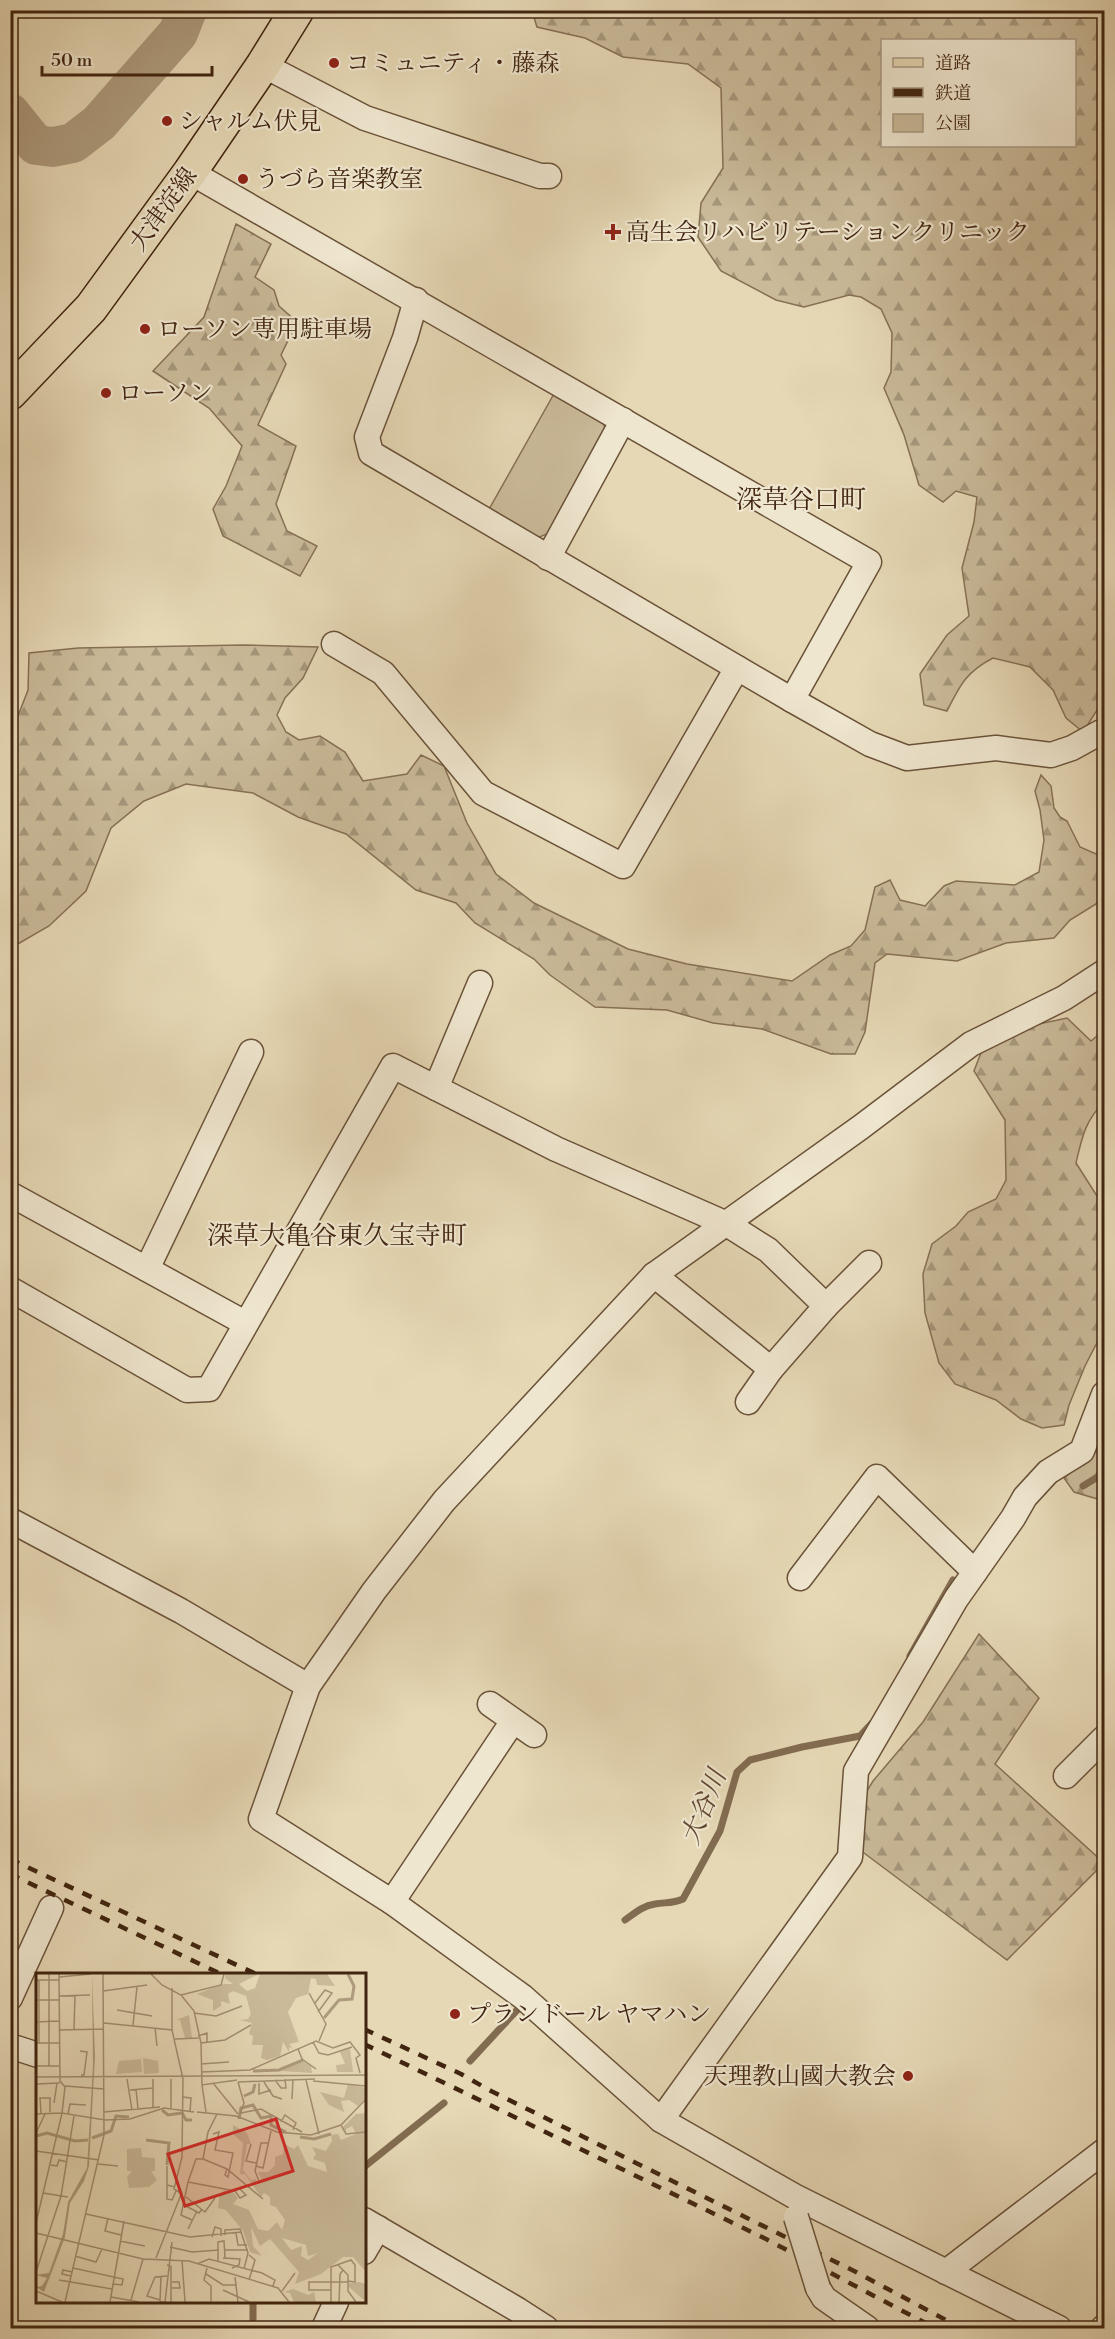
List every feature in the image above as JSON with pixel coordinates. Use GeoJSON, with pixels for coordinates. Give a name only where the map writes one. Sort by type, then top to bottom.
{"type":"FeatureCollection","features":[{"type":"Feature","properties":{"kind":"main road","name":"大津淀線"},"geometry":{"type":"LineString","coordinates":[[10,393],[91,308],[190,172],[263,65],[297,10]]}},
{"type":"Feature","properties":{"kind":"street"},"geometry":{"type":"LineString","coordinates":[[263,65],[365,118],[540,176],[549,176]]}},
{"type":"Feature","properties":{"kind":"street"},"geometry":{"type":"LineString","coordinates":[[190,172],[869,562],[792,700]]}},
{"type":"Feature","properties":{"kind":"street"},"geometry":{"type":"LineString","coordinates":[[416,300],[405,338],[367,437],[371,453],[870,744],[907,758],[996,748],[1051,755],[1072,748],[1101,732]]}},
{"type":"Feature","properties":{"kind":"street"},"geometry":{"type":"LineString","coordinates":[[548,558],[623,420]]}},
{"type":"Feature","properties":{"kind":"street"},"geometry":{"type":"LineString","coordinates":[[334,644],[383,673],[483,793],[623,866],[737,668]]}},
{"type":"Feature","properties":{"kind":"street"},"geometry":{"type":"LineString","coordinates":[[1059,2328],[946,2272],[795,2206],[661,2120],[528,2000],[392,1902],[261,1819],[308,1686],[375,1591],[444,1501],[654,1275],[971,1044],[1064,998],[1104,972]]}},
{"type":"Feature","properties":{"kind":"street"},"geometry":{"type":"LineString","coordinates":[[436,1088],[480,983]]}},
{"type":"Feature","properties":{"kind":"street"},"geometry":{"type":"LineString","coordinates":[[147,1269],[251,1052]]}},
{"type":"Feature","properties":{"kind":"street"},"geometry":{"type":"LineString","coordinates":[[10,1289],[187,1390],[209,1389],[393,1066],[556,1149],[727,1224],[768,1250],[826,1306]]}},
{"type":"Feature","properties":{"kind":"street"},"geometry":{"type":"LineString","coordinates":[[10,1194],[245,1323]]}},
{"type":"Feature","properties":{"kind":"street"},"geometry":{"type":"LineString","coordinates":[[748,1402],[771,1368],[826,1306],[869,1263]]}},
{"type":"Feature","properties":{"kind":"street"},"geometry":{"type":"LineString","coordinates":[[654,1275],[771,1368]]}},
{"type":"Feature","properties":{"kind":"street"},"geometry":{"type":"LineString","coordinates":[[661,2120],[850,1857],[856,1771],[878,1717],[956,1599],[969,1566],[1048,1472],[1083,1452],[1104,1394]]}},
{"type":"Feature","properties":{"kind":"street"},"geometry":{"type":"LineString","coordinates":[[800,1578],[877,1477],[969,1566]]}},
{"type":"Feature","properties":{"kind":"street"},"geometry":{"type":"LineString","coordinates":[[10,1520],[181,1611],[308,1686]]}},
{"type":"Feature","properties":{"kind":"street"},"geometry":{"type":"LineString","coordinates":[[490,1704],[534,1735]]}},
{"type":"Feature","properties":{"kind":"street"},"geometry":{"type":"LineString","coordinates":[[392,1902],[513,1720]]}},
{"type":"Feature","properties":{"kind":"street"},"geometry":{"type":"LineString","coordinates":[[1066,1776],[1104,1738]]}},
{"type":"Feature","properties":{"kind":"street"},"geometry":{"type":"LineString","coordinates":[[10,1998],[51,1908]]}},
{"type":"Feature","properties":{"kind":"street"},"geometry":{"type":"LineString","coordinates":[[10,2046],[36,2054]]}},
{"type":"Feature","properties":{"kind":"street"},"geometry":{"type":"LineString","coordinates":[[946,2272],[1104,2151]]}},
{"type":"Feature","properties":{"kind":"street"},"geometry":{"type":"LineString","coordinates":[[795,2206],[818,2288],[824,2298],[867,2328]]}},
{"type":"Feature","properties":{"kind":"street"},"geometry":{"type":"LineString","coordinates":[[366,2244],[371,2224],[513,2319],[546,2328]]}},
{"type":"Feature","properties":{"kind":"street"},"geometry":{"type":"LineString","coordinates":[[324,2328],[335,2303]]}},
{"type":"Feature","properties":{"kind":"green space"},"geometry":{"type":"Polygon","coordinates":[[[532,11],[1104,11],[1104,690],[1101,704],[1083,732],[1066,718],[1053,690],[1030,667],[993,658],[970,674],[947,711],[924,705],[920,674],[947,635],[969,616],[962,568],[974,522],[977,497],[956,491],[943,502],[919,485],[904,435],[884,388],[891,372],[892,333],[881,309],[861,297],[849,295],[804,307],[776,300],[721,271],[698,237],[701,203],[723,168],[721,88],[688,64],[623,57],[585,38],[537,27],[532,11]]]}},
{"type":"Feature","properties":{"kind":"green space"},"geometry":{"type":"Polygon","coordinates":[[[236,224],[271,244],[255,277],[274,290],[279,306],[297,322],[281,355],[286,364],[258,425],[296,446],[276,504],[287,531],[317,546],[300,576],[223,536],[213,509],[226,486],[242,446],[209,408],[153,371],[204,317],[236,224]]]}},
{"type":"Feature","properties":{"kind":"green space"},"geometry":{"type":"Polygon","coordinates":[[[555,392],[604,424],[606,438],[549,533],[535,539],[488,511],[555,392]]]}},
{"type":"Feature","properties":{"kind":"green space"},"geometry":{"type":"Polygon","coordinates":[[[243,645],[318,647],[303,678],[285,698],[277,715],[286,732],[299,740],[320,736],[345,752],[363,781],[407,774],[421,755],[444,766],[467,823],[496,874],[534,903],[628,949],[687,964],[792,981],[830,955],[851,946],[865,930],[875,887],[890,880],[900,900],[925,906],[944,886],[956,881],[1015,885],[1039,872],[1044,840],[1035,791],[1041,775],[1051,786],[1054,808],[1060,817],[1067,821],[1080,847],[1096,854],[1104,850],[1104,899],[1070,920],[1054,938],[1006,943],[957,961],[887,954],[875,963],[865,1032],[855,1054],[831,1054],[762,1029],[713,1023],[667,1010],[595,1007],[550,975],[534,959],[475,923],[456,903],[416,890],[346,834],[298,817],[253,793],[186,784],[144,801],[111,828],[86,891],[49,926],[11,948],[11,721],[16,721],[28,690],[29,653],[78,648],[243,645]]]}},
{"type":"Feature","properties":{"kind":"green space"},"geometry":{"type":"Polygon","coordinates":[[[1067,1018],[1091,1041],[1104,1030],[1104,1102],[1088,1123],[1076,1163],[1104,1207],[1104,1329],[1085,1366],[1069,1405],[1064,1425],[1042,1428],[1021,1419],[996,1400],[955,1384],[939,1363],[925,1313],[923,1274],[932,1244],[956,1226],[968,1212],[996,1199],[1006,1180],[1005,1120],[974,1071],[984,1045],[1020,1028],[1067,1018]]]}},
{"type":"Feature","properties":{"kind":"green space"},"geometry":{"type":"Polygon","coordinates":[[[1104,1435],[1104,1501],[1074,1492],[1064,1478],[1100,1448],[1104,1435]]]}},
{"type":"Feature","properties":{"kind":"green space"},"geometry":{"type":"Polygon","coordinates":[[[979,1634],[1039,1698],[995,1764],[1104,1863],[1007,1960],[860,1850],[865,1794],[873,1781],[923,1722],[979,1634]]]}},
{"type":"Feature","properties":{"kind":"waterway"},"geometry":{"type":"LineString","coordinates":[[10,113],[36,145],[53,147],[73,143],[99,123],[178,33],[187,10]]}},
{"type":"Feature","properties":{"kind":"waterway","name":"大谷川"},"geometry":{"type":"LineString","coordinates":[[1083,1486],[1104,1473]]}},
{"type":"Feature","properties":{"kind":"waterway","name":"大谷川"},"geometry":{"type":"LineString","coordinates":[[910,1656],[953,1580]]}},
{"type":"Feature","properties":{"kind":"waterway","name":"大谷川"},"geometry":{"type":"LineString","coordinates":[[625,1920],[646,1906],[683,1899],[720,1831],[737,1772],[750,1760],[860,1736],[871,1724]]}},
{"type":"Feature","properties":{"kind":"waterway","name":"大谷川"},"geometry":{"type":"LineString","coordinates":[[470,2061],[519,2008]]}},
{"type":"Feature","properties":{"kind":"waterway","name":"大谷川"},"geometry":{"type":"LineString","coordinates":[[366,2165],[444,2103]]}},
{"type":"Feature","properties":{"kind":"waterway","name":"大谷川"},"geometry":{"type":"LineString","coordinates":[[253,2303],[253,2328]]}},
{"type":"Feature","properties":{"kind":"railway"},"geometry":{"type":"LineString","coordinates":[[10,1859],[254,1973]]}},
{"type":"Feature","properties":{"kind":"railway"},"geometry":{"type":"LineString","coordinates":[[10,1874],[219,1973]]}},
{"type":"Feature","properties":{"kind":"railway"},"geometry":{"type":"LineString","coordinates":[[366,2030],[461,2074],[856,2272],[961,2328]]}},
{"type":"Feature","properties":{"kind":"railway"},"geometry":{"type":"LineString","coordinates":[[366,2045],[766,2239],[935,2328]]}},
{"type":"Feature","properties":{"kind":"place","name":"コミュニティ・藤森"},"geometry":{"type":"Point","coordinates":[334,63]}},
{"type":"Feature","properties":{"kind":"place","name":"シャルム伏見"},"geometry":{"type":"Point","coordinates":[167,121]}},
{"type":"Feature","properties":{"kind":"place","name":"うづら音楽教室"},"geometry":{"type":"Point","coordinates":[243,179]}},
{"type":"Feature","properties":{"kind":"place","name":"高生会リハビリテーションクリニック"},"geometry":{"type":"Point","coordinates":[613,232]}},
{"type":"Feature","properties":{"kind":"place","name":"ローソン専用駐車場"},"geometry":{"type":"Point","coordinates":[145,329]}},
{"type":"Feature","properties":{"kind":"place","name":"ローソン"},"geometry":{"type":"Point","coordinates":[106,393]}},
{"type":"Feature","properties":{"kind":"place","name":"プランドール ヤマハン"},"geometry":{"type":"Point","coordinates":[455,2014]}},
{"type":"Feature","properties":{"kind":"place","name":"天理教山國大教会"},"geometry":{"type":"Point","coordinates":[908,2076]}},
{"type":"Feature","properties":{"kind":"district","name":"深草谷口町"},"geometry":{"type":"Point","coordinates":[801,499]}},
{"type":"Feature","properties":{"kind":"district","name":"深草大亀谷東久宝寺町"},"geometry":{"type":"Point","coordinates":[337,1235]}}]}
